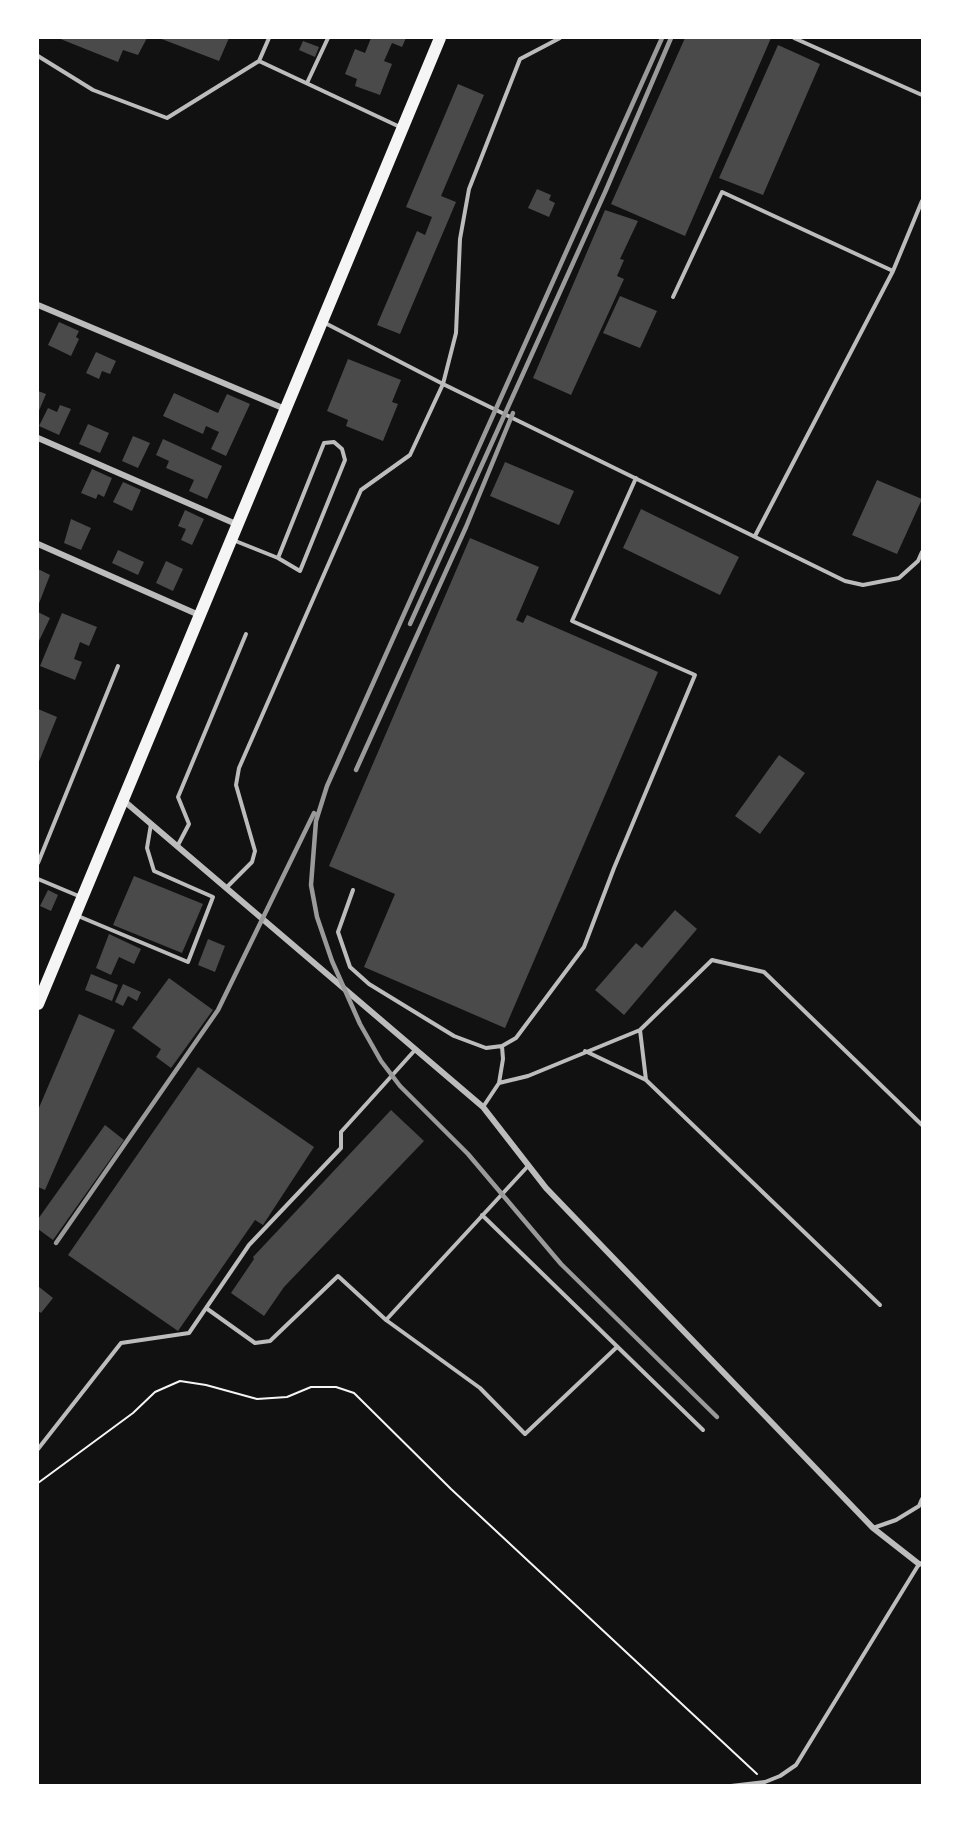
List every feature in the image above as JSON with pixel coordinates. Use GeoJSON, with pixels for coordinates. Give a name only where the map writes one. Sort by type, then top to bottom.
{"type":"FeatureCollection","features":[{"type":"Feature","properties":{"kind":"main road"},"geometry":{"type":"LineString","coordinates":[[38,1004],[440,38]]}},
{"type":"Feature","properties":{"kind":"street"},"geometry":{"type":"LineString","coordinates":[[38,305],[285,409]]}},
{"type":"Feature","properties":{"kind":"street"},"geometry":{"type":"LineString","coordinates":[[38,438],[236,524]]}},
{"type":"Feature","properties":{"kind":"street"},"geometry":{"type":"LineString","coordinates":[[38,544],[198,615]]}},
{"type":"Feature","properties":{"kind":"street"},"geometry":{"type":"LineString","coordinates":[[122,800],[178,845],[483,1107],[546,1188],[873,1528],[921,1564]]}},
{"type":"Feature","properties":{"kind":"lane"},"geometry":{"type":"LineString","coordinates":[[38,56],[93,90],[167,118],[259,61],[269,38]]}},
{"type":"Feature","properties":{"kind":"lane"},"geometry":{"type":"LineString","coordinates":[[307,83],[328,38]]}},
{"type":"Feature","properties":{"kind":"lane"},"geometry":{"type":"LineString","coordinates":[[226,888],[252,862],[255,851],[236,785],[239,768],[361,490],[410,455],[443,384],[456,333],[460,239],[468,189],[520,59],[560,38]]}},
{"type":"Feature","properties":{"kind":"lane"},"geometry":{"type":"LineString","coordinates":[[794,38],[922,94]]}},
{"type":"Feature","properties":{"kind":"lane"},"geometry":{"type":"LineString","coordinates":[[259,61],[402,128]]}},
{"type":"Feature","properties":{"kind":"lane"},"geometry":{"type":"LineString","coordinates":[[672,297],[722,192],[893,271]]}},
{"type":"Feature","properties":{"kind":"lane"},"geometry":{"type":"LineString","coordinates":[[755,536],[893,271],[922,201]]}},
{"type":"Feature","properties":{"kind":"lane"},"geometry":{"type":"LineString","coordinates":[[321,321],[443,384],[845,581],[864,585],[899,578],[918,561],[922,552]]}},
{"type":"Feature","properties":{"kind":"lane"},"geometry":{"type":"LineString","coordinates":[[230,539],[278,558],[300,571],[345,460],[342,449],[334,442],[324,443],[278,558]]}},
{"type":"Feature","properties":{"kind":"lane"},"geometry":{"type":"LineString","coordinates":[[353,890],[338,932],[350,967],[369,984],[454,1035],[486,1048],[502,1046],[516,1038],[584,947],[614,868],[695,675],[572,621],[636,478]]}},
{"type":"Feature","properties":{"kind":"lane"},"geometry":{"type":"LineString","coordinates":[[178,845],[189,824],[178,797],[246,633]]}},
{"type":"Feature","properties":{"kind":"lane"},"geometry":{"type":"LineString","coordinates":[[38,863],[118,666]]}},
{"type":"Feature","properties":{"kind":"lane"},"geometry":{"type":"LineString","coordinates":[[74,915],[188,962],[213,897],[154,870],[147,848],[151,824]]}},
{"type":"Feature","properties":{"kind":"lane"},"geometry":{"type":"LineString","coordinates":[[38,879],[81,897]]}},
{"type":"Feature","properties":{"kind":"lane"},"geometry":{"type":"LineString","coordinates":[[499,1083],[528,1076],[640,1030],[712,960],[764,972],[922,1125]]}},
{"type":"Feature","properties":{"kind":"lane"},"geometry":{"type":"LineString","coordinates":[[640,1030],[646,1080]]}},
{"type":"Feature","properties":{"kind":"lane"},"geometry":{"type":"LineString","coordinates":[[483,1107],[499,1083],[503,1059],[502,1046]]}},
{"type":"Feature","properties":{"kind":"lane"},"geometry":{"type":"LineString","coordinates":[[38,1449],[121,1343],[189,1333],[249,1245],[341,1148],[340,1132],[416,1049]]}},
{"type":"Feature","properties":{"kind":"lane"},"geometry":{"type":"LineString","coordinates":[[585,1051],[646,1080],[880,1305]]}},
{"type":"Feature","properties":{"kind":"lane"},"geometry":{"type":"LineString","coordinates":[[386,1320],[529,1166]]}},
{"type":"Feature","properties":{"kind":"lane"},"geometry":{"type":"LineString","coordinates":[[482,1215],[703,1430]]}},
{"type":"Feature","properties":{"kind":"lane"},"geometry":{"type":"LineString","coordinates":[[206,1308],[255,1343],[270,1341],[338,1276],[386,1320],[480,1388],[525,1434],[617,1347]]}},
{"type":"Feature","properties":{"kind":"lane"},"geometry":{"type":"LineString","coordinates":[[873,1528],[896,1520],[919,1506],[922,1499]]}},
{"type":"Feature","properties":{"kind":"lane"},"geometry":{"type":"LineString","coordinates":[[731,1785],[765,1782],[780,1776],[796,1765],[921,1564]]}},
{"type":"Feature","properties":{"kind":"path"},"geometry":{"type":"LineString","coordinates":[[38,1483],[133,1413],[155,1392],[180,1381],[206,1385],[257,1399],[287,1397],[310,1386],[336,1386],[354,1393],[460,1497],[765,1782]]}},
{"type":"Feature","properties":{"kind":"building"},"geometry":{"type":"Polygon","coordinates":[[[58,38],[147,38],[138,55],[123,50],[118,62],[58,38]]]}},
{"type":"Feature","properties":{"kind":"building"},"geometry":{"type":"Polygon","coordinates":[[[159,38],[229,38],[219,61],[159,38]]]}},
{"type":"Feature","properties":{"kind":"building"},"geometry":{"type":"Polygon","coordinates":[[[371,38],[406,38],[402,47],[392,43],[384,61],[392,64],[380,95],[355,86],[357,79],[345,74],[355,49],[365,53],[371,38]]]}},
{"type":"Feature","properties":{"kind":"building"},"geometry":{"type":"Polygon","coordinates":[[[685,38],[771,38],[685,236],[611,204],[685,38]]]}},
{"type":"Feature","properties":{"kind":"building"},"geometry":{"type":"Polygon","coordinates":[[[303,41],[319,47],[315,57],[299,50],[303,41]]]}},
{"type":"Feature","properties":{"kind":"building"},"geometry":{"type":"Polygon","coordinates":[[[778,45],[820,64],[763,195],[719,178],[778,45]]]}},
{"type":"Feature","properties":{"kind":"building"},"geometry":{"type":"Polygon","coordinates":[[[458,84],[484,95],[441,196],[456,202],[400,334],[377,325],[417,231],[425,235],[432,217],[406,207],[458,84]]]}},
{"type":"Feature","properties":{"kind":"building"},"geometry":{"type":"Polygon","coordinates":[[[537,189],[551,195],[549,200],[555,203],[549,217],[528,208],[537,189]]]}},
{"type":"Feature","properties":{"kind":"building"},"geometry":{"type":"Polygon","coordinates":[[[605,210],[638,221],[620,259],[624,260],[617,276],[624,279],[571,395],[533,378],[605,210]]]}},
{"type":"Feature","properties":{"kind":"building"},"geometry":{"type":"Polygon","coordinates":[[[620,296],[657,311],[640,348],[603,333],[620,296]]]}},
{"type":"Feature","properties":{"kind":"building"},"geometry":{"type":"Polygon","coordinates":[[[59,322],[79,331],[76,337],[79,339],[71,356],[48,345],[59,322]]]}},
{"type":"Feature","properties":{"kind":"building"},"geometry":{"type":"Polygon","coordinates":[[[96,352],[116,361],[110,374],[102,371],[99,379],[86,373],[96,352]]]}},
{"type":"Feature","properties":{"kind":"building"},"geometry":{"type":"Polygon","coordinates":[[[348,359],[401,380],[392,402],[398,404],[383,441],[346,426],[348,420],[327,411],[348,359]]]}},
{"type":"Feature","properties":{"kind":"building"},"geometry":{"type":"Polygon","coordinates":[[[38,391],[46,394],[38,413],[38,391]]]}},
{"type":"Feature","properties":{"kind":"building"},"geometry":{"type":"Polygon","coordinates":[[[174,393],[218,413],[227,394],[250,404],[226,456],[211,449],[219,432],[206,426],[203,434],[163,416],[174,393]]]}},
{"type":"Feature","properties":{"kind":"building"},"geometry":{"type":"Polygon","coordinates":[[[60,405],[71,409],[59,435],[39,426],[48,408],[57,412],[60,405]]]}},
{"type":"Feature","properties":{"kind":"building"},"geometry":{"type":"Polygon","coordinates":[[[88,424],[109,433],[100,453],[79,444],[88,424]]]}},
{"type":"Feature","properties":{"kind":"building"},"geometry":{"type":"Polygon","coordinates":[[[133,436],[150,443],[138,468],[122,461],[133,436]]]}},
{"type":"Feature","properties":{"kind":"building"},"geometry":{"type":"Polygon","coordinates":[[[163,439],[222,466],[207,499],[189,491],[194,480],[166,468],[169,461],[156,455],[163,439]]]}},
{"type":"Feature","properties":{"kind":"building"},"geometry":{"type":"Polygon","coordinates":[[[505,462],[574,491],[559,525],[490,496],[505,462]]]}},
{"type":"Feature","properties":{"kind":"building"},"geometry":{"type":"Polygon","coordinates":[[[92,469],[112,478],[104,497],[98,494],[96,499],[81,493],[92,469]]]}},
{"type":"Feature","properties":{"kind":"building"},"geometry":{"type":"Polygon","coordinates":[[[877,480],[922,499],[897,554],[852,535],[877,480]]]}},
{"type":"Feature","properties":{"kind":"building"},"geometry":{"type":"Polygon","coordinates":[[[123,482],[141,490],[132,511],[113,502],[123,482]]]}},
{"type":"Feature","properties":{"kind":"building"},"geometry":{"type":"Polygon","coordinates":[[[641,509],[739,557],[720,595],[623,548],[641,509]]]}},
{"type":"Feature","properties":{"kind":"building"},"geometry":{"type":"Polygon","coordinates":[[[185,510],[204,519],[192,545],[181,540],[186,529],[178,526],[185,510]]]}},
{"type":"Feature","properties":{"kind":"building"},"geometry":{"type":"Polygon","coordinates":[[[71,519],[91,528],[81,550],[64,543],[71,519]]]}},
{"type":"Feature","properties":{"kind":"building"},"geometry":{"type":"Polygon","coordinates":[[[470,538],[539,567],[516,620],[523,623],[527,615],[658,672],[505,1028],[364,967],[395,894],[329,866],[470,538]]]}},
{"type":"Feature","properties":{"kind":"building"},"geometry":{"type":"Polygon","coordinates":[[[118,550],[144,562],[138,575],[112,563],[118,550]]]}},
{"type":"Feature","properties":{"kind":"building"},"geometry":{"type":"Polygon","coordinates":[[[166,561],[183,569],[173,591],[156,583],[166,561]]]}},
{"type":"Feature","properties":{"kind":"building"},"geometry":{"type":"Polygon","coordinates":[[[38,569],[50,575],[38,606],[38,569]]]}},
{"type":"Feature","properties":{"kind":"building"},"geometry":{"type":"Polygon","coordinates":[[[38,612],[50,618],[38,643],[38,612]]]}},
{"type":"Feature","properties":{"kind":"building"},"geometry":{"type":"Polygon","coordinates":[[[62,613],[97,627],[89,646],[80,642],[74,659],[82,662],[75,680],[40,666],[62,613]]]}},
{"type":"Feature","properties":{"kind":"building"},"geometry":{"type":"Polygon","coordinates":[[[38,709],[57,717],[38,764],[38,709]]]}},
{"type":"Feature","properties":{"kind":"building"},"geometry":{"type":"Polygon","coordinates":[[[779,755],[805,773],[760,834],[735,816],[779,755]]]}},
{"type":"Feature","properties":{"kind":"building"},"geometry":{"type":"Polygon","coordinates":[[[134,876],[203,904],[182,953],[113,925],[134,876]]]}},
{"type":"Feature","properties":{"kind":"building"},"geometry":{"type":"Polygon","coordinates":[[[48,890],[58,895],[51,911],[40,906],[48,890]]]}},
{"type":"Feature","properties":{"kind":"building"},"geometry":{"type":"Polygon","coordinates":[[[675,910],[697,929],[624,1015],[595,990],[636,943],[642,948],[675,910]]]}},
{"type":"Feature","properties":{"kind":"building"},"geometry":{"type":"Polygon","coordinates":[[[109,934],[141,949],[134,964],[119,957],[111,975],[96,968],[109,934]]]}},
{"type":"Feature","properties":{"kind":"building"},"geometry":{"type":"Polygon","coordinates":[[[208,939],[225,946],[215,972],[198,965],[208,939]]]}},
{"type":"Feature","properties":{"kind":"building"},"geometry":{"type":"Polygon","coordinates":[[[91,974],[118,985],[112,1001],[85,990],[91,974]]]}},
{"type":"Feature","properties":{"kind":"building"},"geometry":{"type":"Polygon","coordinates":[[[169,978],[213,1010],[171,1068],[156,1057],[161,1049],[132,1028],[169,978]]]}},
{"type":"Feature","properties":{"kind":"building"},"geometry":{"type":"Polygon","coordinates":[[[123,984],[141,992],[137,1001],[128,996],[123,1006],[115,1002],[123,984]]]}},
{"type":"Feature","properties":{"kind":"building"},"geometry":{"type":"Polygon","coordinates":[[[79,1014],[115,1030],[45,1190],[38,1187],[38,1110],[79,1014]]]}},
{"type":"Feature","properties":{"kind":"building"},"geometry":{"type":"Polygon","coordinates":[[[198,1067],[314,1147],[263,1225],[255,1220],[178,1331],[68,1255],[198,1067]]]}},
{"type":"Feature","properties":{"kind":"building"},"geometry":{"type":"Polygon","coordinates":[[[391,1110],[424,1141],[284,1287],[264,1316],[231,1293],[254,1259],[253,1257],[391,1110]]]}},
{"type":"Feature","properties":{"kind":"building"},"geometry":{"type":"Polygon","coordinates":[[[105,1125],[124,1140],[53,1240],[38,1229],[38,1219],[105,1125]]]}},
{"type":"Feature","properties":{"kind":"building"},"geometry":{"type":"Polygon","coordinates":[[[38,1286],[53,1298],[41,1313],[38,1311],[38,1286]]]}},
{"type":"Feature","properties":{"kind":"railway"},"geometry":{"type":"LineString","coordinates":[[662,38],[327,786],[316,821],[311,885],[317,917],[332,961],[360,1024],[381,1061],[400,1086],[468,1154],[561,1264],[717,1417]]}},
{"type":"Feature","properties":{"kind":"railway"},"geometry":{"type":"LineString","coordinates":[[410,624],[606,190],[671,38]]}},
{"type":"Feature","properties":{"kind":"railway"},"geometry":{"type":"LineString","coordinates":[[356,770],[466,527],[513,413]]}},
{"type":"Feature","properties":{"kind":"railway"},"geometry":{"type":"LineString","coordinates":[[56,1243],[218,1010],[314,813]]}}]}
